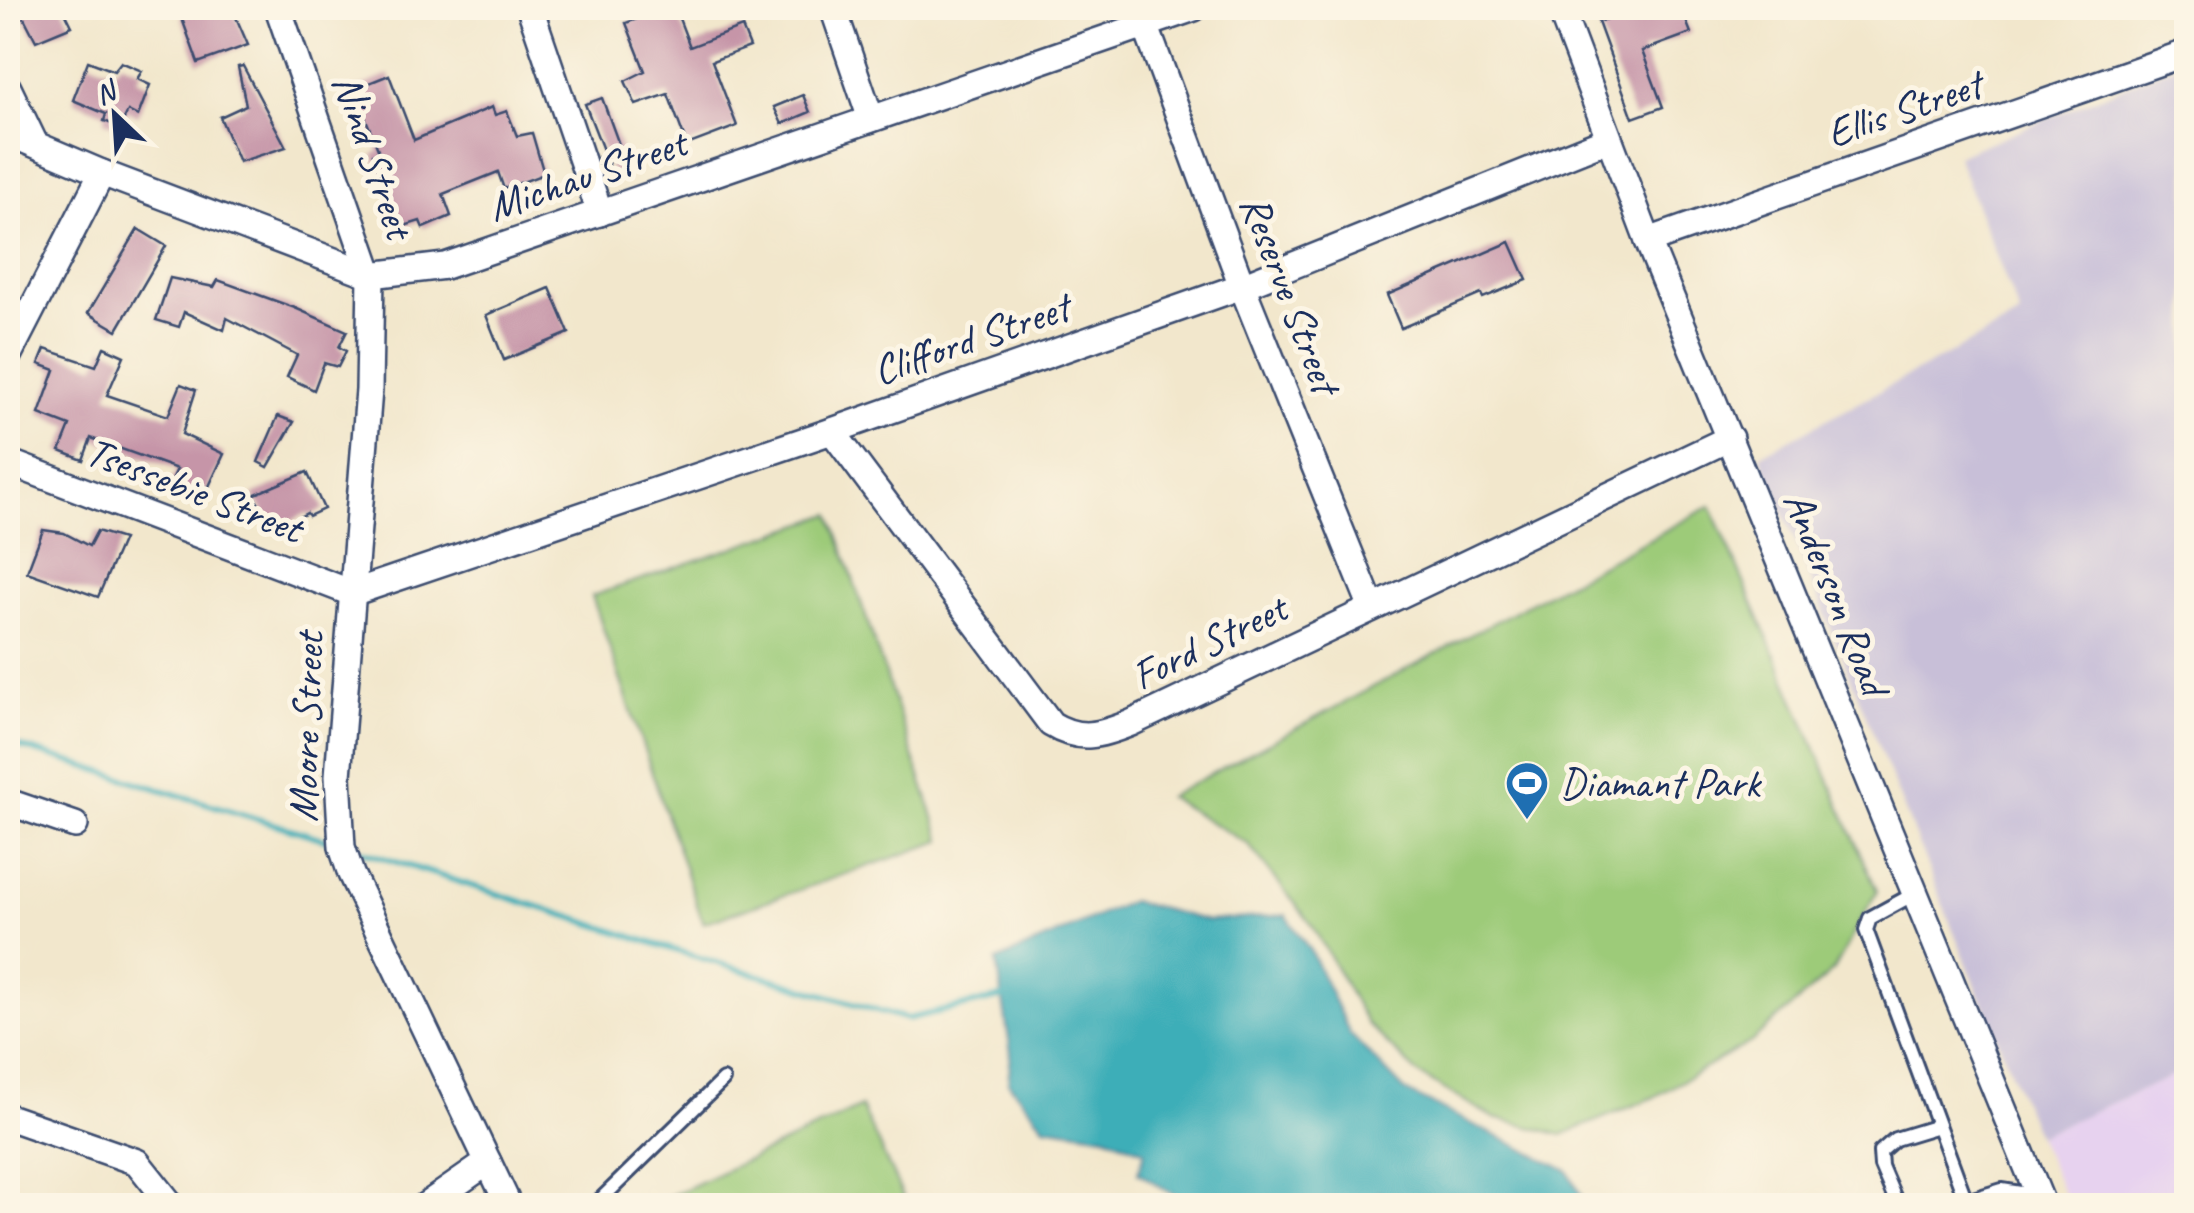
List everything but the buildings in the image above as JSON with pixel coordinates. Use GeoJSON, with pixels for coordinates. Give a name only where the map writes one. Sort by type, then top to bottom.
{"type":"FeatureCollection","features":[{"type":"Feature","properties":{"kind":"street","name":"Nind Street"},"geometry":{"type":"LineString","coordinates":[[278,8],[372,275]]}},
{"type":"Feature","properties":{"kind":"street"},"geometry":{"type":"LineString","coordinates":[[530,8],[600,212]]}},
{"type":"Feature","properties":{"kind":"street"},"geometry":{"type":"LineString","coordinates":[[832,8],[871,119]]}},
{"type":"Feature","properties":{"kind":"street","name":"Michau Street"},"geometry":{"type":"LineString","coordinates":[[8,134],[372,275],[445,266],[871,119],[1142,16],[1194,8]]}},
{"type":"Feature","properties":{"kind":"street","name":"Anderson Road"},"geometry":{"type":"LineString","coordinates":[[1560,8],[1648,240],[2041,1201]]}},
{"type":"Feature","properties":{"kind":"street","name":"Reserve Street"},"geometry":{"type":"LineString","coordinates":[[1142,16],[1242,286],[1372,608]]}},
{"type":"Feature","properties":{"kind":"street","name":"Ellis Street"},"geometry":{"type":"LineString","coordinates":[[1648,240],[2186,54]]}},
{"type":"Feature","properties":{"kind":"street"},"geometry":{"type":"LineString","coordinates":[[8,88],[35,144]]}},
{"type":"Feature","properties":{"kind":"street","name":"Clifford Street"},"geometry":{"type":"LineString","coordinates":[[352,593],[832,431],[1242,286],[1608,139]]}},
{"type":"Feature","properties":{"kind":"street"},"geometry":{"type":"LineString","coordinates":[[8,356],[102,173]]}},
{"type":"Feature","properties":{"kind":"street","name":"Moore Street"},"geometry":{"type":"LineString","coordinates":[[372,275],[369,390],[338,776],[342,847],[351,874],[509,1206]]}},
{"type":"Feature","properties":{"kind":"street","name":"Ford Street"},"geometry":{"type":"LineString","coordinates":[[832,431],[1050,724],[1066,734],[1087,738],[1131,723],[1730,438]]}},
{"type":"Feature","properties":{"kind":"street","name":"Tsessebie Street"},"geometry":{"type":"LineString","coordinates":[[8,462],[352,593]]}},
{"type":"Feature","properties":{"kind":"street"},"geometry":{"type":"LineString","coordinates":[[8,802],[75,824]]}},
{"type":"Feature","properties":{"kind":"street"},"geometry":{"type":"LineString","coordinates":[[8,1118],[137,1162],[172,1206]]}},
{"type":"Feature","properties":{"kind":"street"},"geometry":{"type":"LineString","coordinates":[[425,1206],[488,1162]]}},
{"type":"Feature","properties":{"kind":"lane"},"geometry":{"type":"LineString","coordinates":[[1914,894],[1870,918],[1866,930],[1966,1202]]}},
{"type":"Feature","properties":{"kind":"lane"},"geometry":{"type":"LineString","coordinates":[[594,1206],[723,1080]]}},
{"type":"Feature","properties":{"kind":"lane"},"geometry":{"type":"LineString","coordinates":[[1898,1206],[1881,1166],[1880,1152],[1895,1139],[1938,1126]]}},
{"type":"Feature","properties":{"kind":"lane"},"geometry":{"type":"LineString","coordinates":[[1950,1206],[2002,1190],[2041,1201]]}},
{"type":"Feature","properties":{"kind":"shaded area"},"geometry":{"type":"Polygon","coordinates":[[[2186,61],[2186,1070],[2037,1136],[1760,455],[2020,316],[1957,156],[2186,61]]]}},
{"type":"Feature","properties":{"kind":"shaded area"},"geometry":{"type":"Polygon","coordinates":[[[2186,1070],[2186,1205],[2069,1205],[2037,1136],[2186,1070]]]}},
{"type":"Feature","properties":{"kind":"green space","name":"Diamant Park"},"geometry":{"type":"Polygon","coordinates":[[[1711,506],[1877,891],[1834,970],[1751,1042],[1652,1098],[1562,1135],[1494,1118],[1418,1074],[1367,1024],[1312,925],[1248,844],[1168,797],[1711,506]]]}},
{"type":"Feature","properties":{"kind":"green space"},"geometry":{"type":"Polygon","coordinates":[[[831,514],[942,841],[703,923],[592,596],[831,514]]]}},
{"type":"Feature","properties":{"kind":"green space"},"geometry":{"type":"Polygon","coordinates":[[[861,1107],[907,1205],[653,1204],[861,1107]]]}},
{"type":"Feature","properties":{"kind":"water"},"geometry":{"type":"Polygon","coordinates":[[[1131,901],[1208,921],[1286,915],[1311,952],[1350,1034],[1405,1091],[1568,1171],[1586,1205],[1401,1205],[1379,1192],[1364,1205],[1192,1205],[1138,1173],[1145,1151],[1105,1135],[1044,1126],[1008,1082],[1011,1054],[997,961],[1131,901]]]}},
{"type":"Feature","properties":{"kind":"waterway"},"geometry":{"type":"LineString","coordinates":[[8,743],[337,843]]}},
{"type":"Feature","properties":{"kind":"waterway"},"geometry":{"type":"LineString","coordinates":[[349,847],[907,1019],[1005,997]]}},
{"type":"Feature","properties":{"kind":"place","name":"Diamant Park"},"geometry":{"type":"Point","coordinates":[1527,821]}}]}
